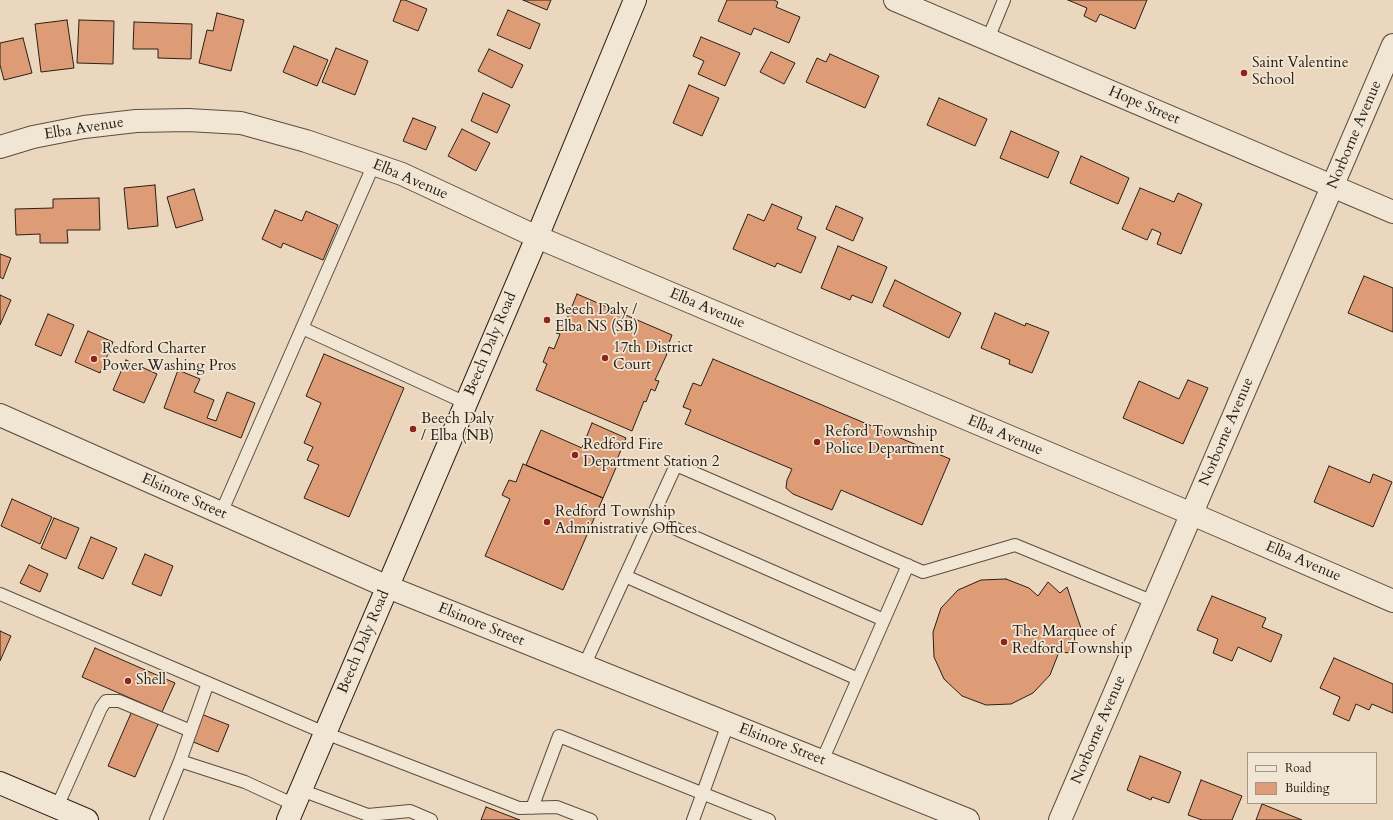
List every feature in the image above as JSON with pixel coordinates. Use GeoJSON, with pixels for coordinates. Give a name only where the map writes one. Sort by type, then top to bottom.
{"type":"FeatureCollection","features":[{"type":"Feature","properties":{"kind":"street","name":"Beech Daly Road"},"geometry":{"type":"LineString","coordinates":[[294,805],[388,588],[636,0]]}},
{"type":"Feature","properties":{"kind":"street","name":"Hope Street"},"geometry":{"type":"LineString","coordinates":[[895,0],[1393,212]]}},
{"type":"Feature","properties":{"kind":"street","name":"Norborne Avenue"},"geometry":{"type":"LineString","coordinates":[[1060,820],[1393,45]]}},
{"type":"Feature","properties":{"kind":"street","name":"Elba Avenue"},"geometry":{"type":"LineString","coordinates":[[0,146],[33,137],[84,127],[136,121],[188,120],[241,123],[306,140],[402,174],[537,237],[1192,514],[1393,601]]}},
{"type":"Feature","properties":{"kind":"street","name":"Elsinore Street"},"geometry":{"type":"LineString","coordinates":[[0,415],[388,588],[968,820]]}},
{"type":"Feature","properties":{"kind":"street"},"geometry":{"type":"LineString","coordinates":[[0,783],[87,820]]}},
{"type":"Feature","properties":{"kind":"lane"},"geometry":{"type":"LineString","coordinates":[[988,39],[1004,0]]}},
{"type":"Feature","properties":{"kind":"lane"},"geometry":{"type":"LineString","coordinates":[[221,513],[374,164]]}},
{"type":"Feature","properties":{"kind":"lane"},"geometry":{"type":"LineString","coordinates":[[302,328],[466,403]]}},
{"type":"Feature","properties":{"kind":"lane"},"geometry":{"type":"LineString","coordinates":[[584,666],[676,465],[924,572],[1015,545],[1154,602]]}},
{"type":"Feature","properties":{"kind":"lane"},"geometry":{"type":"LineString","coordinates":[[651,518],[884,620]]}},
{"type":"Feature","properties":{"kind":"lane"},"geometry":{"type":"LineString","coordinates":[[822,761],[908,565]]}},
{"type":"Feature","properties":{"kind":"lane"},"geometry":{"type":"LineString","coordinates":[[625,576],[858,679]]}},
{"type":"Feature","properties":{"kind":"lane"},"geometry":{"type":"LineString","coordinates":[[0,594],[325,733],[519,808],[557,807],[591,820]]}},
{"type":"Feature","properties":{"kind":"lane"},"geometry":{"type":"LineString","coordinates":[[156,820],[180,761],[208,683]]}},
{"type":"Feature","properties":{"kind":"lane"},"geometry":{"type":"LineString","coordinates":[[57,807],[101,708],[106,701],[119,701],[191,731]]}},
{"type":"Feature","properties":{"kind":"lane"},"geometry":{"type":"LineString","coordinates":[[693,820],[728,724]]}},
{"type":"Feature","properties":{"kind":"lane"},"geometry":{"type":"LineString","coordinates":[[532,808],[559,736],[703,794],[743,816],[769,820]]}},
{"type":"Feature","properties":{"kind":"lane"},"geometry":{"type":"LineString","coordinates":[[180,761],[245,782],[294,805],[368,816],[408,816],[431,820]]}},
{"type":"Feature","properties":{"kind":"building"},"geometry":{"type":"Polygon","coordinates":[[[401,0],[405,0],[427,9],[418,31],[393,21],[401,0]]]}},
{"type":"Feature","properties":{"kind":"building"},"geometry":{"type":"Polygon","coordinates":[[[523,0],[551,0],[547,10],[523,0]]]}},
{"type":"Feature","properties":{"kind":"building"},"geometry":{"type":"Polygon","coordinates":[[[727,0],[774,0],[778,2],[776,7],[800,17],[789,43],[754,28],[751,35],[718,21],[727,0]]]}},
{"type":"Feature","properties":{"kind":"building"},"geometry":{"type":"Polygon","coordinates":[[[1068,0],[1147,0],[1135,29],[1100,14],[1096,22],[1084,16],[1087,8],[1068,0]]]}},
{"type":"Feature","properties":{"kind":"building"},"geometry":{"type":"Polygon","coordinates":[[[508,10],[540,24],[530,49],[497,35],[508,10]]]}},
{"type":"Feature","properties":{"kind":"building"},"geometry":{"type":"Polygon","coordinates":[[[217,13],[244,20],[231,71],[199,63],[207,30],[213,31],[217,13]]]}},
{"type":"Feature","properties":{"kind":"building"},"geometry":{"type":"Polygon","coordinates":[[[67,20],[74,68],[41,72],[35,24],[67,20]]]}},
{"type":"Feature","properties":{"kind":"building"},"geometry":{"type":"Polygon","coordinates":[[[79,20],[114,21],[113,64],[77,63],[79,20]]]}},
{"type":"Feature","properties":{"kind":"building"},"geometry":{"type":"Polygon","coordinates":[[[134,22],[192,24],[191,59],[158,58],[158,49],[133,49],[134,22]]]}},
{"type":"Feature","properties":{"kind":"building"},"geometry":{"type":"Polygon","coordinates":[[[701,37],[740,53],[725,86],[698,74],[704,61],[693,56],[701,37]]]}},
{"type":"Feature","properties":{"kind":"building"},"geometry":{"type":"Polygon","coordinates":[[[23,38],[32,73],[4,80],[0,65],[0,43],[23,38]]]}},
{"type":"Feature","properties":{"kind":"building"},"geometry":{"type":"Polygon","coordinates":[[[294,46],[328,60],[317,86],[283,72],[294,46]]]}},
{"type":"Feature","properties":{"kind":"building"},"geometry":{"type":"Polygon","coordinates":[[[336,48],[368,61],[355,95],[322,82],[336,48]]]}},
{"type":"Feature","properties":{"kind":"building"},"geometry":{"type":"Polygon","coordinates":[[[489,49],[523,65],[512,88],[478,71],[489,49]]]}},
{"type":"Feature","properties":{"kind":"building"},"geometry":{"type":"Polygon","coordinates":[[[771,52],[795,63],[784,84],[760,72],[771,52]]]}},
{"type":"Feature","properties":{"kind":"building"},"geometry":{"type":"Polygon","coordinates":[[[830,54],[879,76],[865,108],[806,82],[817,58],[826,62],[830,54]]]}},
{"type":"Feature","properties":{"kind":"building"},"geometry":{"type":"Polygon","coordinates":[[[689,85],[719,98],[702,136],[673,123],[689,85]]]}},
{"type":"Feature","properties":{"kind":"building"},"geometry":{"type":"Polygon","coordinates":[[[483,93],[510,105],[497,133],[471,121],[483,93]]]}},
{"type":"Feature","properties":{"kind":"building"},"geometry":{"type":"Polygon","coordinates":[[[939,98],[987,119],[975,146],[927,125],[939,98]]]}},
{"type":"Feature","properties":{"kind":"building"},"geometry":{"type":"Polygon","coordinates":[[[413,118],[436,127],[426,150],[403,141],[413,118]]]}},
{"type":"Feature","properties":{"kind":"building"},"geometry":{"type":"Polygon","coordinates":[[[462,129],[490,143],[476,171],[448,156],[462,129]]]}},
{"type":"Feature","properties":{"kind":"building"},"geometry":{"type":"Polygon","coordinates":[[[1011,131],[1059,152],[1048,178],[1000,158],[1011,131]]]}},
{"type":"Feature","properties":{"kind":"building"},"geometry":{"type":"Polygon","coordinates":[[[1081,156],[1129,178],[1118,204],[1070,183],[1081,156]]]}},
{"type":"Feature","properties":{"kind":"building"},"geometry":{"type":"Polygon","coordinates":[[[155,185],[158,226],[128,229],[124,188],[155,185]]]}},
{"type":"Feature","properties":{"kind":"building"},"geometry":{"type":"Polygon","coordinates":[[[1140,188],[1174,202],[1178,193],[1202,204],[1181,254],[1157,244],[1161,233],[1152,229],[1147,240],[1122,229],[1140,188]]]}},
{"type":"Feature","properties":{"kind":"building"},"geometry":{"type":"Polygon","coordinates":[[[194,189],[203,220],[176,228],[167,197],[194,189]]]}},
{"type":"Feature","properties":{"kind":"building"},"geometry":{"type":"Polygon","coordinates":[[[99,198],[100,230],[67,230],[68,243],[40,243],[40,234],[16,235],[15,209],[53,208],[53,199],[99,198]]]}},
{"type":"Feature","properties":{"kind":"building"},"geometry":{"type":"Polygon","coordinates":[[[772,204],[802,217],[797,229],[816,237],[801,273],[777,263],[775,267],[733,249],[748,214],[764,221],[772,204]]]}},
{"type":"Feature","properties":{"kind":"building"},"geometry":{"type":"Polygon","coordinates":[[[836,206],[863,218],[853,241],[826,229],[836,206]]]}},
{"type":"Feature","properties":{"kind":"building"},"geometry":{"type":"Polygon","coordinates":[[[275,210],[302,221],[306,211],[338,225],[323,260],[283,243],[281,248],[262,239],[275,210]]]}},
{"type":"Feature","properties":{"kind":"building"},"geometry":{"type":"Polygon","coordinates":[[[838,246],[887,267],[872,303],[852,295],[850,300],[821,288],[838,246]]]}},
{"type":"Feature","properties":{"kind":"building"},"geometry":{"type":"Polygon","coordinates":[[[0,254],[11,258],[3,279],[0,277],[0,254]]]}},
{"type":"Feature","properties":{"kind":"building"},"geometry":{"type":"Polygon","coordinates":[[[1364,276],[1393,288],[1393,332],[1348,313],[1364,276]]]}},
{"type":"Feature","properties":{"kind":"building"},"geometry":{"type":"Polygon","coordinates":[[[895,280],[961,313],[949,338],[883,306],[895,280]]]}},
{"type":"Feature","properties":{"kind":"building","name":"17th District Court"},"geometry":{"type":"Polygon","coordinates":[[[577,294],[672,335],[665,353],[667,354],[655,380],[659,381],[655,391],[651,389],[646,402],[644,401],[632,431],[536,390],[547,364],[543,362],[549,347],[554,349],[560,334],[556,333],[561,319],[566,321],[577,294]]]}},
{"type":"Feature","properties":{"kind":"building"},"geometry":{"type":"Polygon","coordinates":[[[0,295],[11,300],[0,325],[0,295]]]}},
{"type":"Feature","properties":{"kind":"building"},"geometry":{"type":"Polygon","coordinates":[[[995,313],[1025,326],[1026,323],[1049,332],[1032,373],[1009,364],[1010,360],[981,348],[995,313]]]}},
{"type":"Feature","properties":{"kind":"building"},"geometry":{"type":"Polygon","coordinates":[[[48,314],[74,325],[61,356],[35,345],[48,314]]]}},
{"type":"Feature","properties":{"kind":"building"},"geometry":{"type":"Polygon","coordinates":[[[88,331],[113,342],[100,373],[75,362],[88,331]]]}},
{"type":"Feature","properties":{"kind":"building"},"geometry":{"type":"Polygon","coordinates":[[[324,354],[404,388],[349,517],[304,498],[319,465],[307,460],[313,447],[304,443],[321,403],[306,396],[324,354]]]}},
{"type":"Feature","properties":{"kind":"building","name":"Reford Township Police Department"},"geometry":{"type":"Polygon","coordinates":[[[713,359],[950,459],[922,525],[841,490],[832,510],[793,494],[786,488],[787,480],[792,469],[685,424],[691,410],[683,407],[693,383],[701,386],[713,359]]]}},
{"type":"Feature","properties":{"kind":"building"},"geometry":{"type":"Polygon","coordinates":[[[126,360],[157,374],[144,403],[113,390],[126,360]]]}},
{"type":"Feature","properties":{"kind":"building"},"geometry":{"type":"Polygon","coordinates":[[[178,370],[200,379],[194,392],[214,400],[207,418],[216,421],[227,392],[255,403],[241,438],[164,408],[178,370]]]}},
{"type":"Feature","properties":{"kind":"building"},"geometry":{"type":"Polygon","coordinates":[[[1188,380],[1208,388],[1183,444],[1123,418],[1139,381],[1179,399],[1188,380]]]}},
{"type":"Feature","properties":{"kind":"building","name":"Redford Fire Department Station 2"},"geometry":{"type":"Polygon","coordinates":[[[592,423],[626,438],[616,462],[618,463],[603,498],[526,465],[541,430],[582,448],[592,423]]]}},
{"type":"Feature","properties":{"kind":"building","name":"Redford Township Administrative Offices"},"geometry":{"type":"Polygon","coordinates":[[[523,464],[603,498],[563,590],[485,556],[510,499],[502,495],[509,480],[516,482],[523,464]]]}},
{"type":"Feature","properties":{"kind":"building"},"geometry":{"type":"Polygon","coordinates":[[[1329,466],[1370,483],[1373,474],[1392,482],[1373,527],[1314,502],[1329,466]]]}},
{"type":"Feature","properties":{"kind":"building"},"geometry":{"type":"Polygon","coordinates":[[[12,499],[52,517],[40,544],[1,526],[12,499]]]}},
{"type":"Feature","properties":{"kind":"building"},"geometry":{"type":"Polygon","coordinates":[[[54,518],[79,528],[66,559],[41,548],[54,518]]]}},
{"type":"Feature","properties":{"kind":"building"},"geometry":{"type":"Polygon","coordinates":[[[91,537],[117,548],[103,579],[78,568],[91,537]]]}},
{"type":"Feature","properties":{"kind":"building"},"geometry":{"type":"Polygon","coordinates":[[[145,554],[173,566],[161,596],[132,584],[145,554]]]}},
{"type":"Feature","properties":{"kind":"building"},"geometry":{"type":"Polygon","coordinates":[[[29,565],[48,574],[40,592],[20,583],[29,565]]]}},
{"type":"Feature","properties":{"kind":"building","name":"The Marquee of Redford Township"},"geometry":{"type":"Polygon","coordinates":[[[1006,579],[1029,588],[1038,596],[1048,582],[1060,593],[1067,587],[1082,631],[1075,632],[1073,653],[1059,652],[1050,675],[1033,693],[1011,704],[986,705],[962,696],[944,679],[934,657],[933,632],[941,608],[958,590],[981,580],[1006,579]]]}},
{"type":"Feature","properties":{"kind":"building"},"geometry":{"type":"Polygon","coordinates":[[[1212,596],[1266,618],[1262,627],[1282,635],[1271,662],[1238,647],[1232,661],[1213,653],[1218,639],[1197,630],[1212,596]]]}},
{"type":"Feature","properties":{"kind":"building"},"geometry":{"type":"Polygon","coordinates":[[[0,631],[11,636],[0,661],[0,631]]]}},
{"type":"Feature","properties":{"kind":"building"},"geometry":{"type":"Polygon","coordinates":[[[95,648],[175,683],[162,712],[82,677],[95,648]]]}},
{"type":"Feature","properties":{"kind":"building"},"geometry":{"type":"Polygon","coordinates":[[[1334,658],[1393,684],[1393,713],[1372,704],[1369,710],[1356,704],[1349,721],[1333,714],[1340,697],[1320,688],[1334,658]]]}},
{"type":"Feature","properties":{"kind":"building"},"geometry":{"type":"Polygon","coordinates":[[[132,711],[159,722],[135,777],[108,766],[132,711]]]}},
{"type":"Feature","properties":{"kind":"building"},"geometry":{"type":"Polygon","coordinates":[[[201,714],[229,725],[218,752],[191,741],[201,714]]]}},
{"type":"Feature","properties":{"kind":"building"},"geometry":{"type":"Polygon","coordinates":[[[1140,756],[1181,772],[1169,803],[1152,797],[1151,800],[1127,790],[1140,756]]]}},
{"type":"Feature","properties":{"kind":"building"},"geometry":{"type":"Polygon","coordinates":[[[1201,780],[1242,796],[1232,820],[1202,820],[1188,815],[1201,780]]]}},
{"type":"Feature","properties":{"kind":"building"},"geometry":{"type":"Polygon","coordinates":[[[1262,804],[1302,820],[1256,820],[1262,804]]]}},
{"type":"Feature","properties":{"kind":"building"},"geometry":{"type":"Polygon","coordinates":[[[486,807],[520,820],[481,820],[486,807]]]}},
{"type":"Feature","properties":{"kind":"place","name":"Saint Valentine School"},"geometry":{"type":"Point","coordinates":[1244,73]}},
{"type":"Feature","properties":{"kind":"place","name":"Beech Daly / Elba NS (SB)"},"geometry":{"type":"Point","coordinates":[547,320]}},
{"type":"Feature","properties":{"kind":"place","name":"17th District Court"},"geometry":{"type":"Point","coordinates":[605,358]}},
{"type":"Feature","properties":{"kind":"place","name":"Redford Charter Power Washing Pros"},"geometry":{"type":"Point","coordinates":[94,359]}},
{"type":"Feature","properties":{"kind":"place","name":"Beech Daly / Elba (NB)"},"geometry":{"type":"Point","coordinates":[413,429]}},
{"type":"Feature","properties":{"kind":"place","name":"Reford Township Police Department"},"geometry":{"type":"Point","coordinates":[817,442]}},
{"type":"Feature","properties":{"kind":"place","name":"Redford Fire Department Station 2"},"geometry":{"type":"Point","coordinates":[575,455]}},
{"type":"Feature","properties":{"kind":"place","name":"Redford Township Administrative Offices"},"geometry":{"type":"Point","coordinates":[547,522]}},
{"type":"Feature","properties":{"kind":"place","name":"The Marquee of Redford Township"},"geometry":{"type":"Point","coordinates":[1004,642]}},
{"type":"Feature","properties":{"kind":"place","name":"Shell"},"geometry":{"type":"Point","coordinates":[128,681]}}]}
